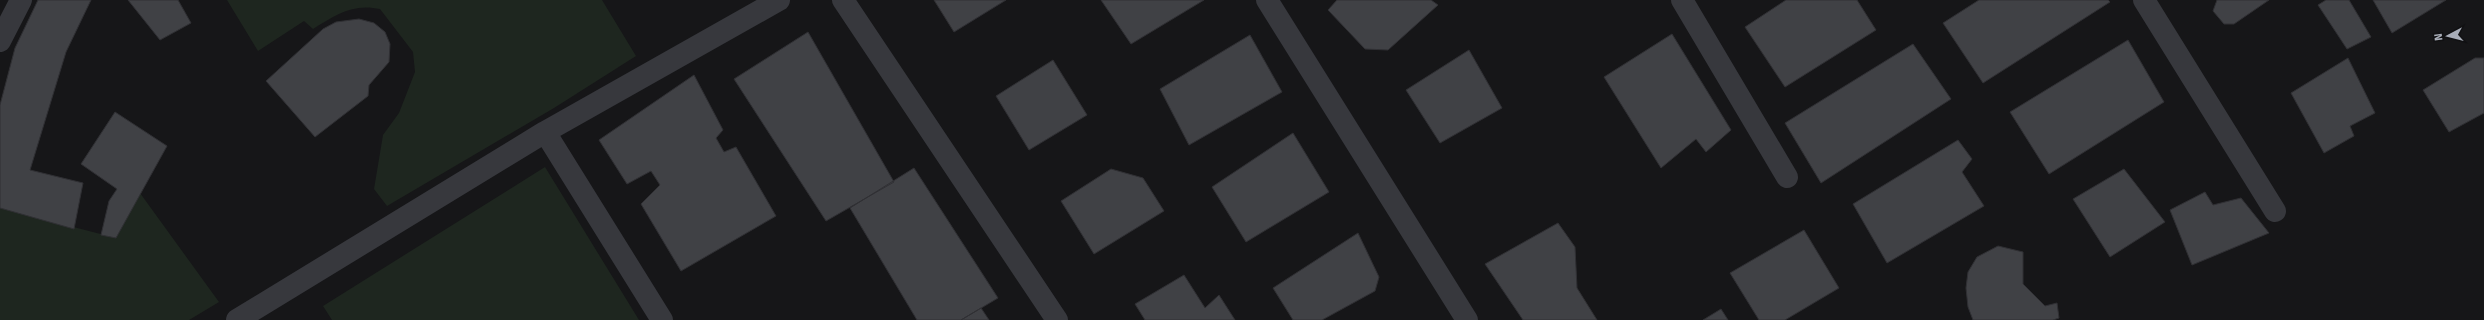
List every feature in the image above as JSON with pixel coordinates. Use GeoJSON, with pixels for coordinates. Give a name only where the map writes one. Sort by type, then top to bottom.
{"type":"FeatureCollection","features":[{"type":"Feature","properties":{"kind":"street"},"geometry":{"type":"LineString","coordinates":[[0,42],[22,0]]}},
{"type":"Feature","properties":{"kind":"street"},"geometry":{"type":"LineString","coordinates":[[237,320],[545,132],[779,0]]}},
{"type":"Feature","properties":{"kind":"street"},"geometry":{"type":"LineString","coordinates":[[843,0],[1057,320]]}},
{"type":"Feature","properties":{"kind":"street"},"geometry":{"type":"LineString","coordinates":[[1267,0],[1467,320]]}},
{"type":"Feature","properties":{"kind":"street"},"geometry":{"type":"LineString","coordinates":[[1682,0],[1787,177]]}},
{"type":"Feature","properties":{"kind":"street"},"geometry":{"type":"LineString","coordinates":[[2144,0],[2275,211]]}},
{"type":"Feature","properties":{"kind":"street"},"geometry":{"type":"LineString","coordinates":[[545,132],[662,320]]}},
{"type":"Feature","properties":{"kind":"shaded area"},"geometry":{"type":"Polygon","coordinates":[[[227,0],[602,0],[636,56],[554,108],[387,206],[374,189],[383,135],[399,113],[415,72],[413,52],[380,9],[353,9],[329,19],[313,29],[304,21],[258,51],[227,0]]]}},
{"type":"Feature","properties":{"kind":"shaded area"},"geometry":{"type":"Polygon","coordinates":[[[545,167],[639,320],[332,320],[323,306],[545,167]]]}},
{"type":"Feature","properties":{"kind":"shaded area"},"geometry":{"type":"Polygon","coordinates":[[[140,193],[219,302],[189,320],[0,320],[0,208],[116,238],[140,193]]]}},
{"type":"Feature","properties":{"kind":"building"},"geometry":{"type":"Polygon","coordinates":[[[38,0],[91,0],[66,52],[30,170],[83,183],[74,229],[0,208],[0,105],[15,48],[38,0]]]}},
{"type":"Feature","properties":{"kind":"building"},"geometry":{"type":"Polygon","coordinates":[[[128,0],[178,0],[191,23],[160,40],[128,0]]]}},
{"type":"Feature","properties":{"kind":"building"},"geometry":{"type":"Polygon","coordinates":[[[934,0],[1006,0],[954,32],[934,0]]]}},
{"type":"Feature","properties":{"kind":"building"},"geometry":{"type":"Polygon","coordinates":[[[1101,0],[1204,0],[1131,44],[1101,0]]]}},
{"type":"Feature","properties":{"kind":"building"},"geometry":{"type":"Polygon","coordinates":[[[1337,0],[1431,0],[1438,5],[1388,50],[1365,49],[1328,10],[1337,0]]]}},
{"type":"Feature","properties":{"kind":"building"},"geometry":{"type":"Polygon","coordinates":[[[1786,0],[1857,0],[1876,30],[1785,87],[1745,27],[1786,0]]]}},
{"type":"Feature","properties":{"kind":"building"},"geometry":{"type":"Polygon","coordinates":[[[1979,0],[2108,0],[2110,2],[1983,83],[1943,23],[1979,0]]]}},
{"type":"Feature","properties":{"kind":"building"},"geometry":{"type":"Polygon","coordinates":[[[2217,0],[2269,0],[2234,24],[2224,24],[2213,11],[2217,0]]]}},
{"type":"Feature","properties":{"kind":"building"},"geometry":{"type":"Polygon","coordinates":[[[2326,0],[2349,0],[2371,37],[2347,49],[2318,5],[2326,0]]]}},
{"type":"Feature","properties":{"kind":"building"},"geometry":{"type":"Polygon","coordinates":[[[2373,0],[2446,0],[2392,33],[2373,0]]]}},
{"type":"Feature","properties":{"kind":"building"},"geometry":{"type":"Polygon","coordinates":[[[359,19],[374,23],[385,32],[390,44],[389,62],[369,85],[368,96],[315,137],[266,81],[323,29],[336,22],[359,19]]]}},
{"type":"Feature","properties":{"kind":"building"},"geometry":{"type":"Polygon","coordinates":[[[808,32],[894,182],[826,221],[734,79],[808,32]]]}},
{"type":"Feature","properties":{"kind":"building"},"geometry":{"type":"Polygon","coordinates":[[[1672,34],[1731,130],[1706,152],[1696,139],[1661,168],[1604,77],[1672,34]]]}},
{"type":"Feature","properties":{"kind":"building"},"geometry":{"type":"Polygon","coordinates":[[[1250,35],[1282,92],[1189,145],[1160,89],[1250,35]]]}},
{"type":"Feature","properties":{"kind":"building"},"geometry":{"type":"Polygon","coordinates":[[[2128,40],[2164,102],[2049,174],[2010,112],[2128,40]]]}},
{"type":"Feature","properties":{"kind":"building"},"geometry":{"type":"Polygon","coordinates":[[[1913,44],[1951,99],[1821,183],[1785,123],[1913,44]]]}},
{"type":"Feature","properties":{"kind":"building"},"geometry":{"type":"Polygon","coordinates":[[[1469,50],[1502,108],[1440,143],[1406,90],[1469,50]]]}},
{"type":"Feature","properties":{"kind":"building"},"geometry":{"type":"Polygon","coordinates":[[[2348,58],[2375,113],[2350,126],[2354,136],[2324,153],[2291,93],[2348,58]]]}},
{"type":"Feature","properties":{"kind":"building"},"geometry":{"type":"Polygon","coordinates":[[[2475,58],[2484,58],[2484,113],[2449,132],[2423,90],[2475,58]]]}},
{"type":"Feature","properties":{"kind":"building"},"geometry":{"type":"Polygon","coordinates":[[[1053,60],[1087,115],[1029,150],[996,96],[1053,60]]]}},
{"type":"Feature","properties":{"kind":"building"},"geometry":{"type":"Polygon","coordinates":[[[694,75],[723,130],[716,138],[724,152],[736,147],[776,216],[681,271],[641,204],[660,185],[651,171],[627,184],[599,140],[694,75]]]}},
{"type":"Feature","properties":{"kind":"building"},"geometry":{"type":"Polygon","coordinates":[[[115,112],[167,146],[116,238],[101,235],[109,201],[117,189],[81,164],[115,112]]]}},
{"type":"Feature","properties":{"kind":"building"},"geometry":{"type":"Polygon","coordinates":[[[1293,133],[1329,192],[1246,242],[1212,187],[1293,133]]]}},
{"type":"Feature","properties":{"kind":"building"},"geometry":{"type":"Polygon","coordinates":[[[1958,140],[1972,159],[1962,172],[1984,206],[1887,263],[1853,204],[1958,140]]]}},
{"type":"Feature","properties":{"kind":"building"},"geometry":{"type":"Polygon","coordinates":[[[914,168],[998,298],[961,320],[917,320],[850,208],[914,168]]]}},
{"type":"Feature","properties":{"kind":"building"},"geometry":{"type":"Polygon","coordinates":[[[1111,169],[1143,178],[1164,211],[1094,254],[1061,201],[1111,169]]]}},
{"type":"Feature","properties":{"kind":"building"},"geometry":{"type":"Polygon","coordinates":[[[2124,169],[2165,222],[2110,257],[2073,199],[2124,169]]]}},
{"type":"Feature","properties":{"kind":"building"},"geometry":{"type":"Polygon","coordinates":[[[2205,192],[2213,205],[2241,198],[2269,233],[2192,265],[2170,210],[2205,192]]]}},
{"type":"Feature","properties":{"kind":"building"},"geometry":{"type":"Polygon","coordinates":[[[1558,223],[1575,247],[1577,288],[1597,320],[1523,320],[1485,264],[1558,223]]]}},
{"type":"Feature","properties":{"kind":"building"},"geometry":{"type":"Polygon","coordinates":[[[1804,230],[1839,288],[1785,320],[1759,320],[1730,273],[1804,230]]]}},
{"type":"Feature","properties":{"kind":"building"},"geometry":{"type":"Polygon","coordinates":[[[1358,233],[1379,277],[1375,291],[1322,320],[1293,320],[1273,288],[1358,233]]]}},
{"type":"Feature","properties":{"kind":"building"},"geometry":{"type":"Polygon","coordinates":[[[1998,246],[2023,252],[2023,284],[2045,306],[2057,303],[2059,318],[2053,320],[1973,320],[1968,307],[1966,288],[1968,272],[1977,257],[1998,246]]]}},
{"type":"Feature","properties":{"kind":"building"},"geometry":{"type":"Polygon","coordinates":[[[1184,275],[1205,308],[1219,295],[1235,320],[1145,320],[1135,304],[1184,275]]]}},
{"type":"Feature","properties":{"kind":"building"},"geometry":{"type":"Polygon","coordinates":[[[981,308],[989,320],[961,320],[981,308]]]}},
{"type":"Feature","properties":{"kind":"building"},"geometry":{"type":"Polygon","coordinates":[[[1721,309],[1728,320],[1703,320],[1721,309]]]}}]}
